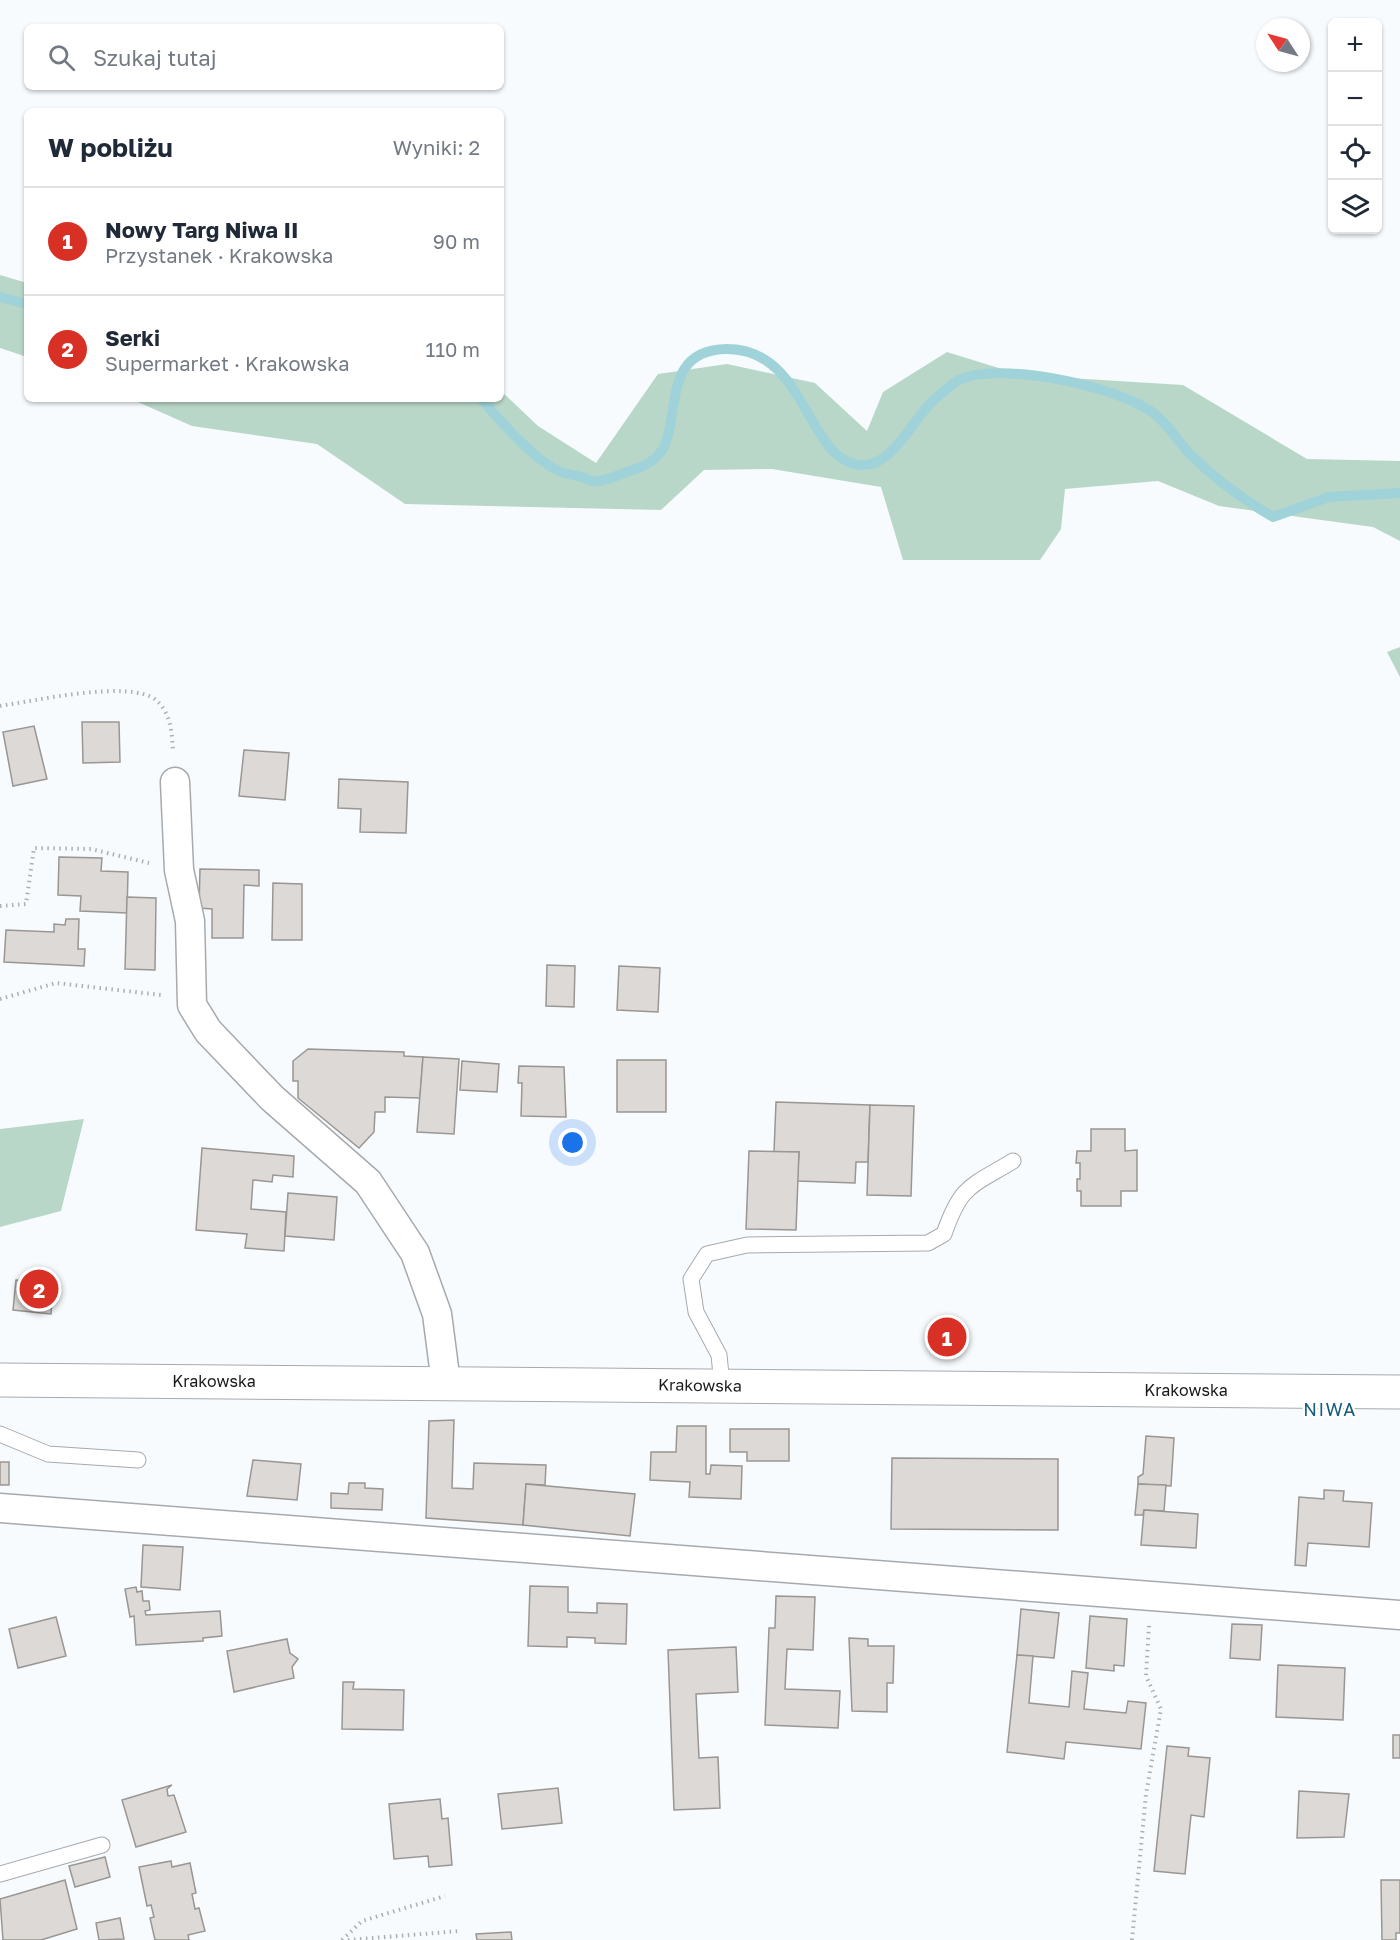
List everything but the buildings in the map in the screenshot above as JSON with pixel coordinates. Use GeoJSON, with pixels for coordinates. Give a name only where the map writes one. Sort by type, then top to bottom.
{"type":"FeatureCollection","features":[{"type":"Feature","properties":{"kind":"main road","name":"Krakowska"},"geometry":{"type":"LineString","coordinates":[[0,1380],[1400,1392]]}},
{"type":"Feature","properties":{"kind":"street"},"geometry":{"type":"LineString","coordinates":[[175,782],[179,870],[190,921],[192,1005],[207,1031],[272,1098],[368,1182],[415,1252],[437,1314],[446,1383]]}},
{"type":"Feature","properties":{"kind":"street"},"geometry":{"type":"LineString","coordinates":[[0,1508],[1400,1616]]}},
{"type":"Feature","properties":{"kind":"lane"},"geometry":{"type":"LineString","coordinates":[[722,1385],[719,1355],[696,1312],[691,1279],[707,1254],[747,1245],[928,1243],[944,1234],[954,1204],[964,1191],[1013,1161]]}},
{"type":"Feature","properties":{"kind":"lane"},"geometry":{"type":"LineString","coordinates":[[0,1434],[48,1454],[138,1460]]}},
{"type":"Feature","properties":{"kind":"lane"},"geometry":{"type":"LineString","coordinates":[[0,1874],[102,1845]]}},
{"type":"Feature","properties":{"kind":"path"},"geometry":{"type":"LineString","coordinates":[[0,706],[86,693],[136,690],[156,701],[172,725],[175,782]]}},
{"type":"Feature","properties":{"kind":"path"},"geometry":{"type":"LineString","coordinates":[[0,906],[26,904],[34,848],[91,849],[179,870]]}},
{"type":"Feature","properties":{"kind":"path"},"geometry":{"type":"LineString","coordinates":[[0,999],[56,983],[156,994],[192,1005]]}},
{"type":"Feature","properties":{"kind":"path"},"geometry":{"type":"LineString","coordinates":[[1132,1940],[1146,1794],[1161,1709],[1146,1676],[1150,1596]]}},
{"type":"Feature","properties":{"kind":"path"},"geometry":{"type":"LineString","coordinates":[[342,1940],[362,1921],[445,1896]]}},
{"type":"Feature","properties":{"kind":"path"},"geometry":{"type":"LineString","coordinates":[[348,1940],[460,1931]]}},
{"type":"Feature","properties":{"kind":"green space"},"geometry":{"type":"Polygon","coordinates":[[[0,275],[24,282],[24,356],[0,348],[0,275]]]}},
{"type":"Feature","properties":{"kind":"green space"},"geometry":{"type":"Polygon","coordinates":[[[947,352],[1021,375],[1183,385],[1307,459],[1400,461],[1400,541],[1373,527],[1219,506],[1158,481],[1065,489],[1061,529],[1040,560],[903,560],[881,487],[772,469],[704,470],[661,510],[405,504],[317,444],[192,426],[138,402],[504,402],[504,394],[538,426],[596,463],[658,374],[727,364],[815,383],[867,431],[883,392],[947,352]]]}},
{"type":"Feature","properties":{"kind":"green space"},"geometry":{"type":"Polygon","coordinates":[[[1400,647],[1400,677],[1387,652],[1400,647]]]}},
{"type":"Feature","properties":{"kind":"green space"},"geometry":{"type":"Polygon","coordinates":[[[84,1119],[61,1211],[0,1227],[0,1129],[84,1119]]]}},
{"type":"Feature","properties":{"kind":"waterway"},"geometry":{"type":"LineString","coordinates":[[0,297],[24,303]]}},
{"type":"Feature","properties":{"kind":"waterway"},"geometry":{"type":"LineString","coordinates":[[484,402],[517,438],[547,464],[563,472],[601,481],[639,468],[660,454],[670,427],[678,382],[684,369],[694,359],[707,352],[727,349],[754,354],[774,367],[791,385],[829,446],[843,459],[862,465],[884,458],[894,449],[928,406],[958,380],[980,374],[1030,375],[1087,386],[1135,402],[1163,421],[1190,454],[1220,481],[1273,517],[1329,497],[1400,493]]}},
{"type":"Feature","properties":{"kind":"place","name":"Serki"},"geometry":{"type":"Point","coordinates":[39,1289]}},
{"type":"Feature","properties":{"kind":"place","name":"Nowy Targ Niwa II"},"geometry":{"type":"Point","coordinates":[947,1337]}},
{"type":"Feature","properties":{"kind":"district","name":"NIWA"},"geometry":{"type":"Point","coordinates":[1330,1409]}}]}
